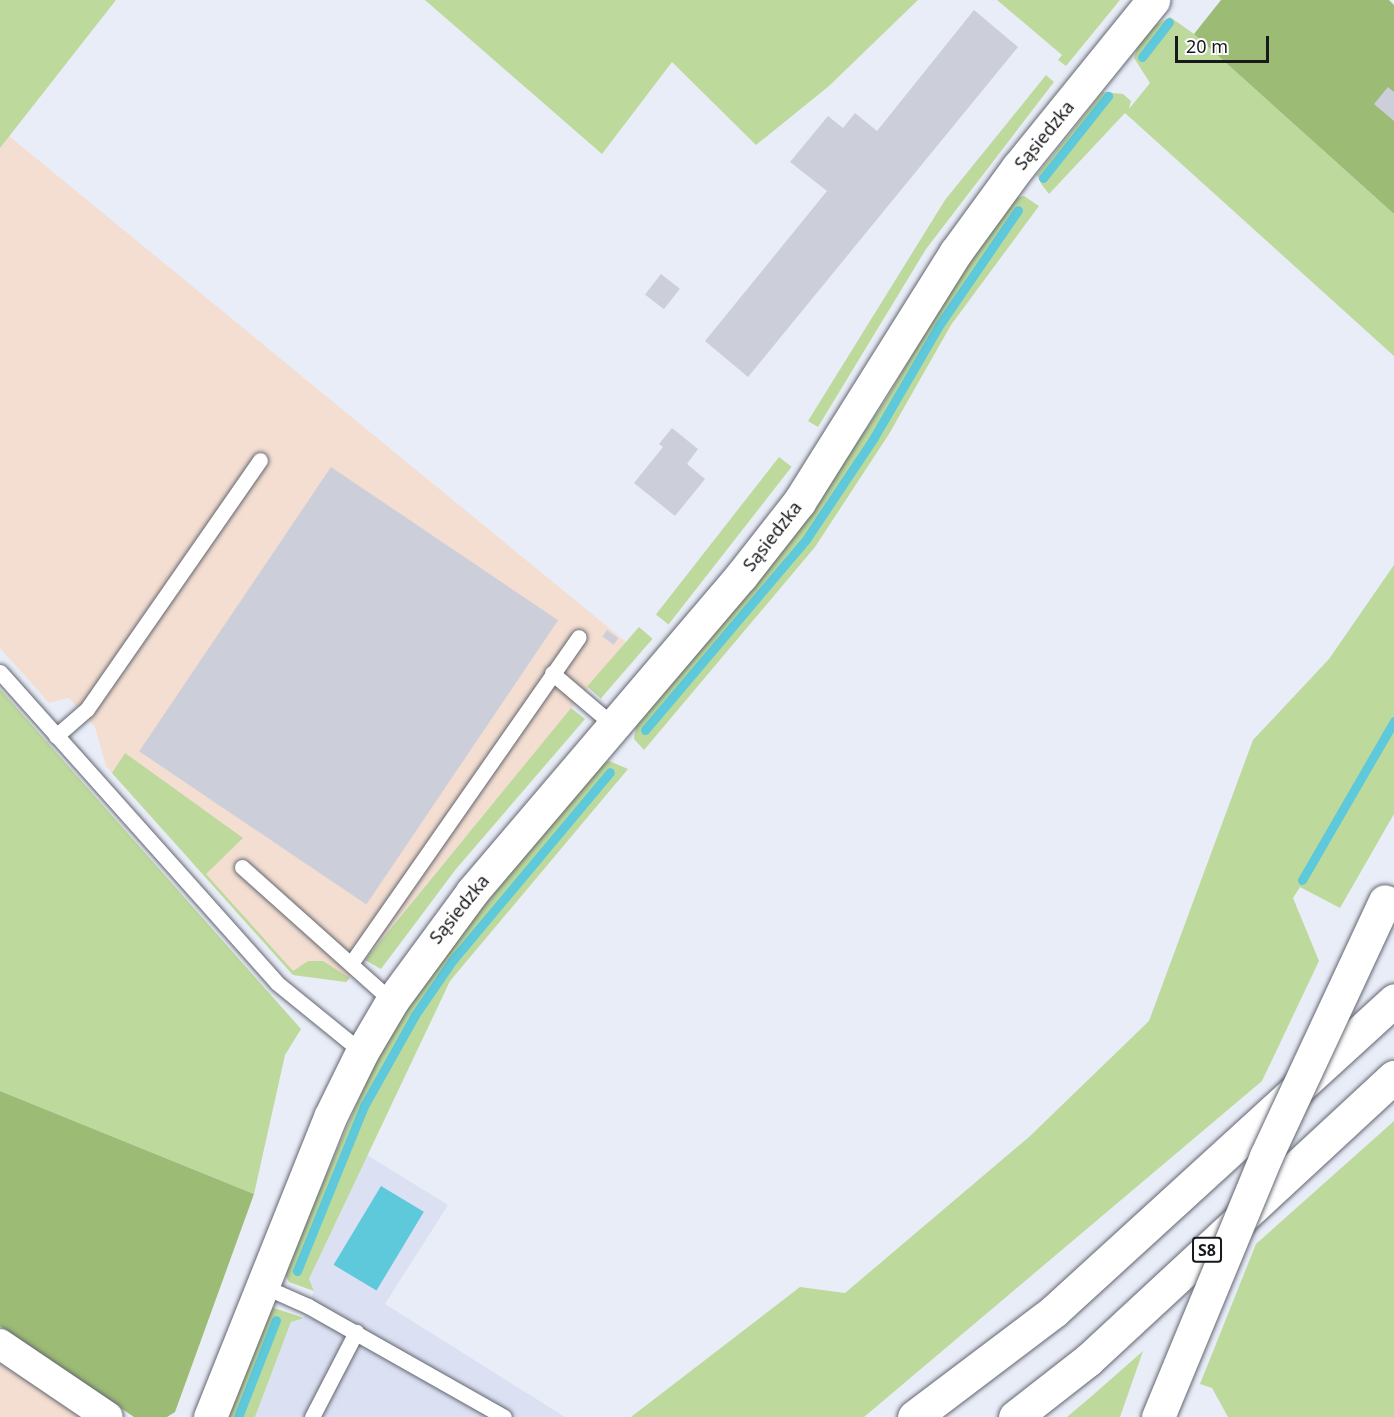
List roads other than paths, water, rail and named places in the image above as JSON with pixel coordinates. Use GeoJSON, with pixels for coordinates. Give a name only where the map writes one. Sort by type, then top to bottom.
{"type":"FeatureCollection","features":[{"type":"Feature","properties":{"kind":"main road","name":"Sąsiedzka"},"geometry":{"type":"LineString","coordinates":[[210,1417],[330,1117],[362,1052],[392,1001],[448,922],[799,502],[956,252],[1018,167],[1153,0]]}},
{"type":"Feature","properties":{"kind":"main road"},"geometry":{"type":"LineString","coordinates":[[1158,1417],[1266,1156],[1389,893]]}},
{"type":"Feature","properties":{"kind":"main road"},"geometry":{"type":"LineString","coordinates":[[914,1417],[1054,1311],[1394,1000]]}},
{"type":"Feature","properties":{"kind":"main road","name":"S8"},"geometry":{"type":"LineString","coordinates":[[1015,1417],[1088,1360],[1394,1077]]}},
{"type":"Feature","properties":{"kind":"street"},"geometry":{"type":"LineString","coordinates":[[0,1344],[108,1417]]}},
{"type":"Feature","properties":{"kind":"lane"},"geometry":{"type":"LineString","coordinates":[[56,736],[87,709],[260,460]]}},
{"type":"Feature","properties":{"kind":"lane"},"geometry":{"type":"LineString","coordinates":[[352,962],[579,637]]}},
{"type":"Feature","properties":{"kind":"lane"},"geometry":{"type":"LineString","coordinates":[[0,672],[277,983],[362,1052]]}},
{"type":"Feature","properties":{"kind":"lane"},"geometry":{"type":"LineString","coordinates":[[552,673],[613,725]]}},
{"type":"Feature","properties":{"kind":"lane"},"geometry":{"type":"LineString","coordinates":[[242,867],[352,962],[392,1001]]}},
{"type":"Feature","properties":{"kind":"lane"},"geometry":{"type":"LineString","coordinates":[[263,1286],[356,1332],[504,1417]]}},
{"type":"Feature","properties":{"kind":"lane"},"geometry":{"type":"LineString","coordinates":[[312,1417],[356,1332]]}},
{"type":"Feature","properties":{"kind":"water"},"geometry":{"type":"Polygon","coordinates":[[[381,1186],[424,1212],[376,1291],[334,1265],[381,1186]]]}},
{"type":"Feature","properties":{"kind":"waterway"},"geometry":{"type":"LineString","coordinates":[[1142,57],[1169,22]]}},
{"type":"Feature","properties":{"kind":"waterway"},"geometry":{"type":"LineString","coordinates":[[1043,178],[1108,96]]}},
{"type":"Feature","properties":{"kind":"waterway"},"geometry":{"type":"LineString","coordinates":[[645,730],[807,538],[873,439],[940,324],[1018,210]]}},
{"type":"Feature","properties":{"kind":"waterway"},"geometry":{"type":"LineString","coordinates":[[1302,880],[1394,721]]}},
{"type":"Feature","properties":{"kind":"waterway"},"geometry":{"type":"LineString","coordinates":[[297,1271],[364,1106],[415,1015],[452,961],[610,772]]}},
{"type":"Feature","properties":{"kind":"waterway"},"geometry":{"type":"LineString","coordinates":[[238,1417],[276,1320]]}}]}
